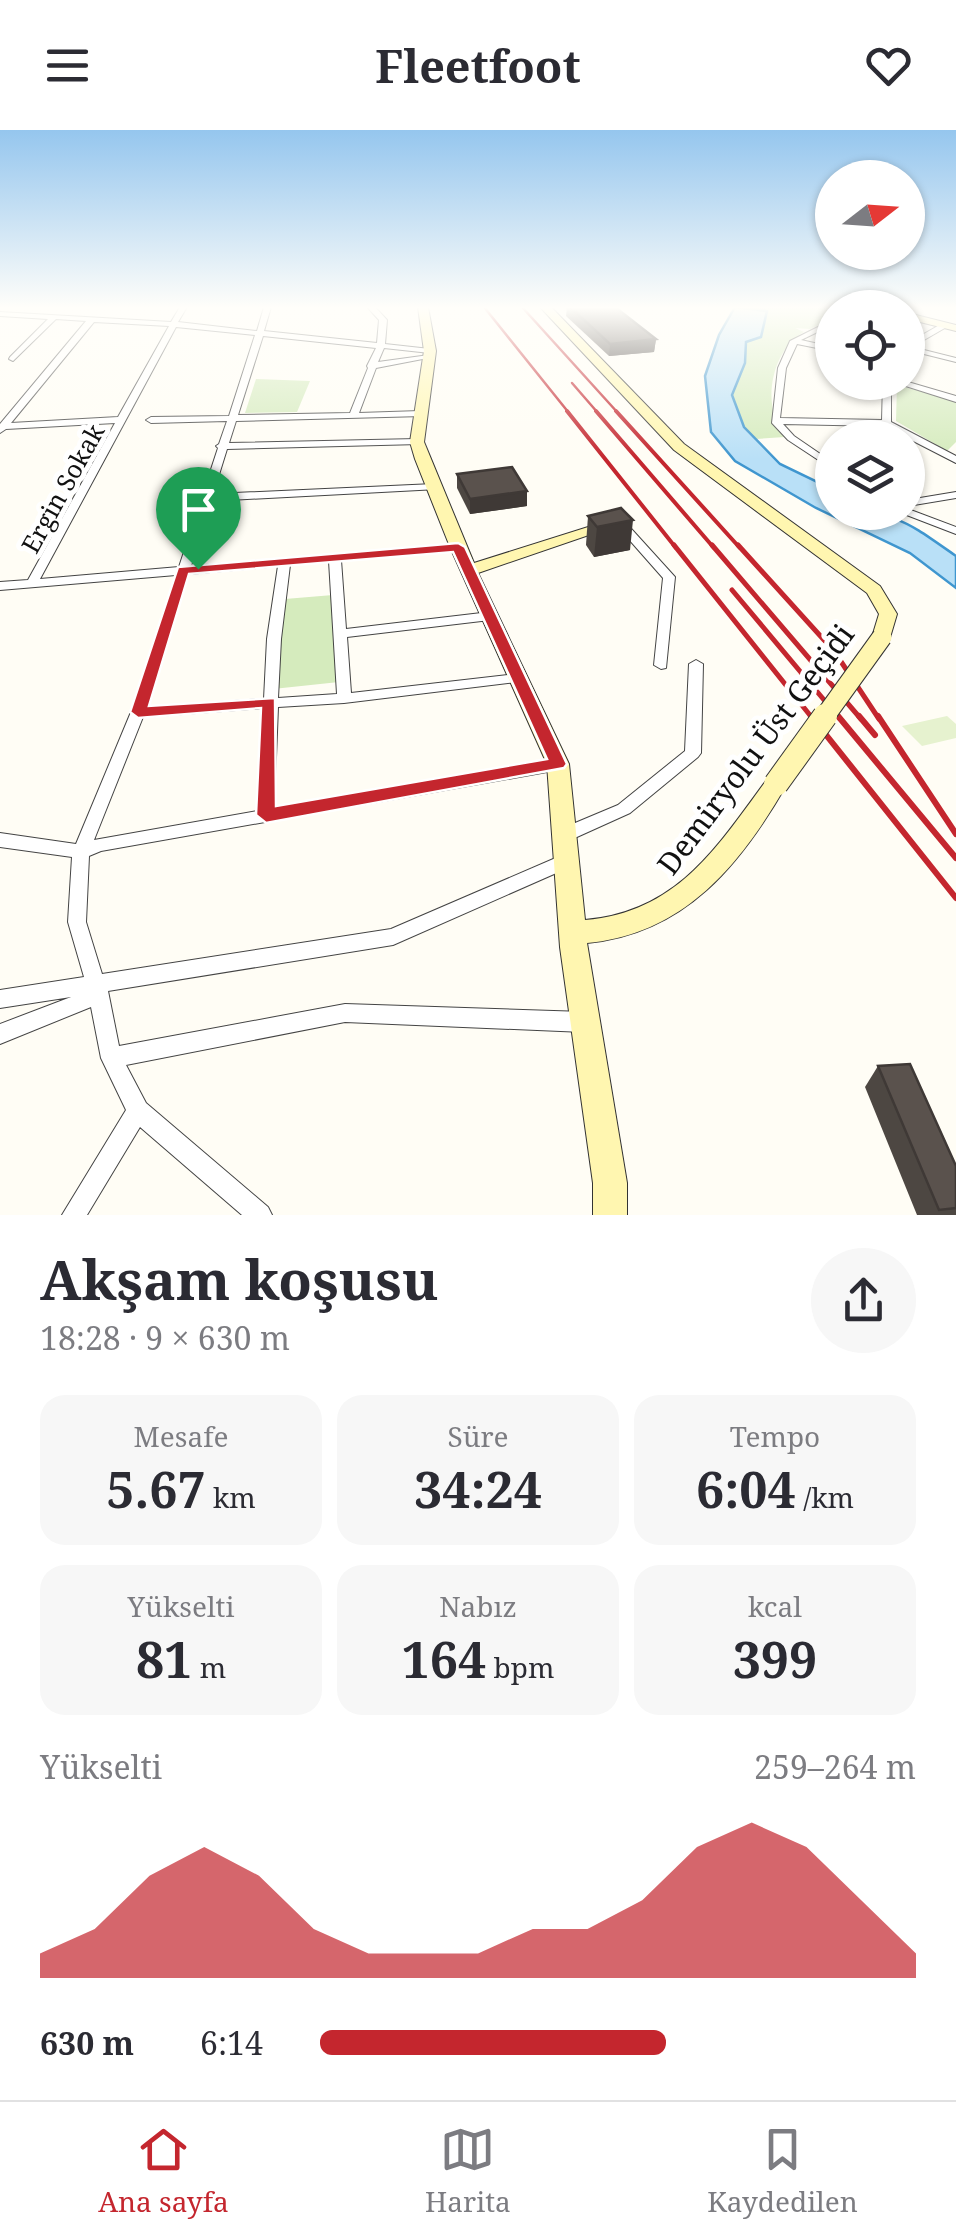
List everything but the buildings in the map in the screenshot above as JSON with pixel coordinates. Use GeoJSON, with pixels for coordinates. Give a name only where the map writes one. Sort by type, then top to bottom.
{"type":"FeatureCollection","features":[{"type":"Feature","properties":{"kind":"street"},"geometry":{"type":"LineString","coordinates":[[2,428],[61,358]]}},
{"type":"Feature","properties":{"kind":"street","name":"Ergin Sokak"},"geometry":{"type":"LineString","coordinates":[[32,583],[154,358]]}},
{"type":"Feature","properties":{"kind":"street"},"geometry":{"type":"LineString","coordinates":[[250,358],[138,712],[82,852],[77,922],[111,1058],[138,1112],[260,1215]]}},
{"type":"Feature","properties":{"kind":"street"},"geometry":{"type":"LineString","coordinates":[[353,416],[376,358]]}},
{"type":"Feature","properties":{"kind":"street"},"geometry":{"type":"LineString","coordinates":[[372,366],[412,358]]}},
{"type":"Feature","properties":{"kind":"street"},"geometry":{"type":"LineString","coordinates":[[429,358],[418,442],[463,559],[558,764],[572,933],[613,1204]]}},
{"type":"Feature","properties":{"kind":"street","name":"Demiryolu Üst Geçidi"},"geometry":{"type":"LineString","coordinates":[[572,933],[628,927],[661,914],[691,894],[882,637],[888,614],[874,590],[679,446],[594,358]]}},
{"type":"Feature","properties":{"kind":"street"},"geometry":{"type":"LineString","coordinates":[[775,422],[787,358]]}},
{"type":"Feature","properties":{"kind":"street"},"geometry":{"type":"LineString","coordinates":[[925,390],[956,399]]}},
{"type":"Feature","properties":{"kind":"street"},"geometry":{"type":"LineString","coordinates":[[151,420],[420,414]]}},
{"type":"Feature","properties":{"kind":"street"},"geometry":{"type":"LineString","coordinates":[[2,428],[122,420]]}},
{"type":"Feature","properties":{"kind":"street"},"geometry":{"type":"LineString","coordinates":[[775,422],[815,422]]}},
{"type":"Feature","properties":{"kind":"street"},"geometry":{"type":"LineString","coordinates":[[775,422],[815,453]]}},
{"type":"Feature","properties":{"kind":"street"},"geometry":{"type":"LineString","coordinates":[[222,446],[418,442]]}},
{"type":"Feature","properties":{"kind":"street"},"geometry":{"type":"LineString","coordinates":[[925,444],[954,460]]}},
{"type":"Feature","properties":{"kind":"street"},"geometry":{"type":"LineString","coordinates":[[205,498],[434,486]]}},
{"type":"Feature","properties":{"kind":"street"},"geometry":{"type":"LineString","coordinates":[[925,500],[956,495]]}},
{"type":"Feature","properties":{"kind":"street"},"geometry":{"type":"LineString","coordinates":[[925,519],[956,531]]}},
{"type":"Feature","properties":{"kind":"street"},"geometry":{"type":"LineString","coordinates":[[7,586],[335,558],[463,559],[624,521],[669,578],[661,665]]}},
{"type":"Feature","properties":{"kind":"street"},"geometry":{"type":"LineString","coordinates":[[335,558],[344,698]]}},
{"type":"Feature","properties":{"kind":"street"},"geometry":{"type":"LineString","coordinates":[[266,815],[270,702],[284,562]]}},
{"type":"Feature","properties":{"kind":"street"},"geometry":{"type":"LineString","coordinates":[[340,634],[490,616]]}},
{"type":"Feature","properties":{"kind":"street"},"geometry":{"type":"LineString","coordinates":[[0,999],[96,990],[394,937],[563,848],[624,810],[692,753],[696,664]]}},
{"type":"Feature","properties":{"kind":"street"},"geometry":{"type":"LineString","coordinates":[[138,712],[344,698],[517,678]]}},
{"type":"Feature","properties":{"kind":"street"},"geometry":{"type":"LineString","coordinates":[[0,840],[82,852],[100,844],[558,764]]}},
{"type":"Feature","properties":{"kind":"street"},"geometry":{"type":"LineString","coordinates":[[0,1034],[96,990]]}},
{"type":"Feature","properties":{"kind":"street"},"geometry":{"type":"LineString","coordinates":[[111,1058],[345,1013],[584,1022]]}},
{"type":"Feature","properties":{"kind":"street"},"geometry":{"type":"LineString","coordinates":[[74,1215],[138,1112]]}},
{"type":"Feature","properties":{"kind":"green space"},"geometry":{"type":"Polygon","coordinates":[[[745,358],[781,358],[772,396],[773,411],[785,437],[756,439],[744,427],[732,396],[745,358]]]}},
{"type":"Feature","properties":{"kind":"green space"},"geometry":{"type":"Polygon","coordinates":[[[256,379],[310,381],[297,412],[245,413],[256,379]]]}},
{"type":"Feature","properties":{"kind":"green space"},"geometry":{"type":"Polygon","coordinates":[[[925,393],[956,401],[956,442],[947,451],[925,438],[925,420],[896,420],[897,400],[925,400],[925,393]]]}},
{"type":"Feature","properties":{"kind":"green space"},"geometry":{"type":"Polygon","coordinates":[[[333,595],[339,682],[273,689],[285,599],[333,595]]]}},
{"type":"Feature","properties":{"kind":"green space"},"geometry":{"type":"Polygon","coordinates":[[[947,716],[956,724],[956,738],[922,746],[902,726],[947,716]]]}},
{"type":"Feature","properties":{"kind":"water"},"geometry":{"type":"Polygon","coordinates":[[[711,358],[745,358],[732,395],[744,427],[780,464],[815,481],[815,507],[735,461],[711,432],[705,376],[711,358]]]}},
{"type":"Feature","properties":{"kind":"water"},"geometry":{"type":"Polygon","coordinates":[[[862,530],[916,530],[923,534],[956,556],[956,588],[910,553],[862,530]]]}},
{"type":"Feature","properties":{"kind":"railway"},"geometry":{"type":"LineString","coordinates":[[525,358],[569,413]]}},
{"type":"Feature","properties":{"kind":"railway"},"geometry":{"type":"LineString","coordinates":[[568,358],[618,413]]}},
{"type":"Feature","properties":{"kind":"railway"},"geometry":{"type":"LineString","coordinates":[[572,383],[598,413]]}},
{"type":"Feature","properties":{"kind":"railway"},"geometry":{"type":"LineString","coordinates":[[567,411],[676,548]]}},
{"type":"Feature","properties":{"kind":"railway"},"geometry":{"type":"LineString","coordinates":[[596,411],[714,548]]}},
{"type":"Feature","properties":{"kind":"railway"},"geometry":{"type":"LineString","coordinates":[[616,411],[740,548]]}},
{"type":"Feature","properties":{"kind":"railway"},"geometry":{"type":"LineString","coordinates":[[674,545],[813,719]]}},
{"type":"Feature","properties":{"kind":"railway"},"geometry":{"type":"LineString","coordinates":[[712,545],[861,719]]}},
{"type":"Feature","properties":{"kind":"railway"},"geometry":{"type":"LineString","coordinates":[[738,545],[834,651],[879,719]]}},
{"type":"Feature","properties":{"kind":"railway"},"geometry":{"type":"LineString","coordinates":[[732,590],[840,719]]}},
{"type":"Feature","properties":{"kind":"railway"},"geometry":{"type":"LineString","coordinates":[[811,716],[956,898]]}},
{"type":"Feature","properties":{"kind":"railway"},"geometry":{"type":"LineString","coordinates":[[838,716],[956,858]]}},
{"type":"Feature","properties":{"kind":"railway"},"geometry":{"type":"LineString","coordinates":[[859,716],[875,735]]}},
{"type":"Feature","properties":{"kind":"railway"},"geometry":{"type":"LineString","coordinates":[[878,716],[956,834]]}},
{"type":"Feature","properties":{"kind":"route"},"geometry":{"type":"LineString","coordinates":[[458,547],[558,764],[266,815],[270,702],[138,712],[183,570],[198,569],[458,547]]}}]}
